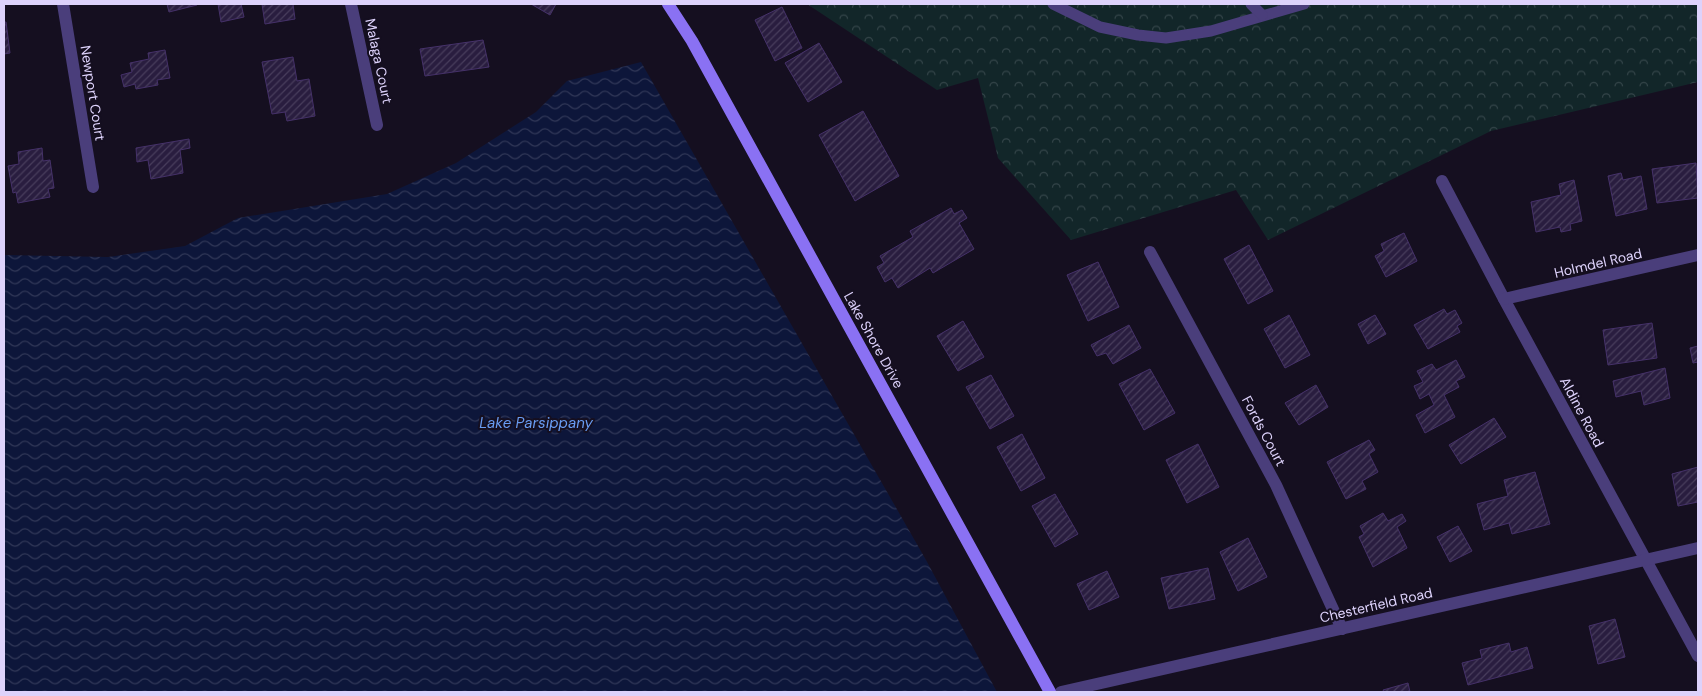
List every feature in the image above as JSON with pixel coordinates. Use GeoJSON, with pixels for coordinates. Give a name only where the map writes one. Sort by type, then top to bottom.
{"type":"FeatureCollection","features":[{"type":"Feature","properties":{"kind":"street","name":"Newport Court"},"geometry":{"type":"LineString","coordinates":[[63,4],[93,187]]}},
{"type":"Feature","properties":{"kind":"street","name":"Malaga Court"},"geometry":{"type":"LineString","coordinates":[[351,4],[377,125]]}},
{"type":"Feature","properties":{"kind":"street","name":"Lake Shore Drive"},"geometry":{"type":"LineString","coordinates":[[668,4],[692,41],[1050,692]]}},
{"type":"Feature","properties":{"kind":"street","name":"Aldine Road"},"geometry":{"type":"LineString","coordinates":[[1442,181],[1698,656]]}},
{"type":"Feature","properties":{"kind":"street","name":"Fords Court"},"geometry":{"type":"LineString","coordinates":[[1150,252],[1276,485],[1342,629]]}},
{"type":"Feature","properties":{"kind":"street","name":"Holmdel Road"},"geometry":{"type":"LineString","coordinates":[[1504,299],[1698,255]]}},
{"type":"Feature","properties":{"kind":"street","name":"Chesterfield Road"},"geometry":{"type":"LineString","coordinates":[[1061,692],[1698,548]]}},
{"type":"Feature","properties":{"kind":"lane"},"geometry":{"type":"LineString","coordinates":[[1052,4],[1100,27],[1138,36],[1166,38],[1211,31],[1304,4]]}},
{"type":"Feature","properties":{"kind":"lane"},"geometry":{"type":"LineString","coordinates":[[1251,4],[1262,15]]}},
{"type":"Feature","properties":{"kind":"green space"},"geometry":{"type":"Polygon","coordinates":[[[807,4],[1698,4],[1698,82],[1491,131],[1268,240],[1236,190],[1071,240],[998,158],[978,78],[937,90],[807,4]]]}},
{"type":"Feature","properties":{"kind":"water","name":"Lake Parsippany"},"geometry":{"type":"Polygon","coordinates":[[[641,62],[926,560],[997,692],[4,692],[4,255],[108,257],[185,246],[238,218],[387,194],[456,163],[536,112],[567,81],[641,62]]]}},
{"type":"Feature","properties":{"kind":"building"},"geometry":{"type":"Polygon","coordinates":[[[167,4],[197,4],[197,5],[169,12],[167,4]]]}},
{"type":"Feature","properties":{"kind":"building"},"geometry":{"type":"Polygon","coordinates":[[[218,4],[241,4],[244,17],[221,22],[218,4]]]}},
{"type":"Feature","properties":{"kind":"building"},"geometry":{"type":"Polygon","coordinates":[[[262,4],[293,4],[295,19],[265,24],[262,4]]]}},
{"type":"Feature","properties":{"kind":"building"},"geometry":{"type":"Polygon","coordinates":[[[531,4],[556,4],[550,15],[531,4]]]}},
{"type":"Feature","properties":{"kind":"building"},"geometry":{"type":"Polygon","coordinates":[[[782,7],[802,48],[775,61],[755,20],[782,7]]]}},
{"type":"Feature","properties":{"kind":"building"},"geometry":{"type":"Polygon","coordinates":[[[4,22],[6,22],[10,53],[4,54],[4,22]]]}},
{"type":"Feature","properties":{"kind":"building"},"geometry":{"type":"Polygon","coordinates":[[[483,40],[489,67],[425,76],[420,49],[483,40]]]}},
{"type":"Feature","properties":{"kind":"building"},"geometry":{"type":"Polygon","coordinates":[[[819,43],[842,82],[808,102],[785,63],[819,43]]]}},
{"type":"Feature","properties":{"kind":"building"},"geometry":{"type":"Polygon","coordinates":[[[165,50],[170,78],[157,80],[158,85],[136,89],[135,84],[124,87],[121,75],[132,72],[130,63],[149,59],[148,53],[165,50]]]}},
{"type":"Feature","properties":{"kind":"building"},"geometry":{"type":"Polygon","coordinates":[[[293,57],[297,81],[309,79],[315,116],[287,121],[285,112],[272,114],[262,62],[293,57]]]}},
{"type":"Feature","properties":{"kind":"building"},"geometry":{"type":"Polygon","coordinates":[[[863,111],[899,176],[855,201],[819,135],[863,111]]]}},
{"type":"Feature","properties":{"kind":"building"},"geometry":{"type":"Polygon","coordinates":[[[189,139],[190,148],[180,150],[183,173],[151,179],[148,160],[137,162],[136,148],[189,139]]]}},
{"type":"Feature","properties":{"kind":"building"},"geometry":{"type":"Polygon","coordinates":[[[42,148],[43,161],[50,160],[54,188],[48,189],[50,197],[18,203],[16,192],[13,193],[8,166],[19,164],[18,152],[42,148]]]}},
{"type":"Feature","properties":{"kind":"building"},"geometry":{"type":"Polygon","coordinates":[[[1696,163],[1698,198],[1657,203],[1652,169],[1696,163]]]}},
{"type":"Feature","properties":{"kind":"building"},"geometry":{"type":"Polygon","coordinates":[[[1621,173],[1623,180],[1641,176],[1647,209],[1616,216],[1608,176],[1621,173]]]}},
{"type":"Feature","properties":{"kind":"building"},"geometry":{"type":"Polygon","coordinates":[[[1574,180],[1582,221],[1570,224],[1571,230],[1561,232],[1560,227],[1536,232],[1531,202],[1561,195],[1559,184],[1574,180]]]}},
{"type":"Feature","properties":{"kind":"building"},"geometry":{"type":"Polygon","coordinates":[[[951,208],[954,214],[962,210],[967,218],[959,223],[974,249],[933,273],[930,268],[898,288],[892,278],[885,282],[877,267],[884,263],[880,256],[913,237],[910,231],[951,208]]]}},
{"type":"Feature","properties":{"kind":"building"},"geometry":{"type":"Polygon","coordinates":[[[1404,233],[1417,261],[1386,277],[1375,256],[1384,251],[1381,244],[1404,233]]]}},
{"type":"Feature","properties":{"kind":"building"},"geometry":{"type":"Polygon","coordinates":[[[1249,245],[1273,291],[1248,304],[1224,259],[1249,245]]]}},
{"type":"Feature","properties":{"kind":"building"},"geometry":{"type":"Polygon","coordinates":[[[1098,262],[1119,307],[1088,321],[1067,275],[1098,262]]]}},
{"type":"Feature","properties":{"kind":"building"},"geometry":{"type":"Polygon","coordinates":[[[1444,309],[1447,314],[1455,310],[1462,323],[1457,326],[1460,332],[1428,349],[1414,325],[1444,309]]]}},
{"type":"Feature","properties":{"kind":"building"},"geometry":{"type":"Polygon","coordinates":[[[1289,315],[1310,355],[1285,368],[1264,329],[1289,315]]]}},
{"type":"Feature","properties":{"kind":"building"},"geometry":{"type":"Polygon","coordinates":[[[1375,315],[1386,334],[1368,344],[1358,324],[1375,315]]]}},
{"type":"Feature","properties":{"kind":"building"},"geometry":{"type":"Polygon","coordinates":[[[963,321],[984,357],[958,371],[937,336],[963,321]]]}},
{"type":"Feature","properties":{"kind":"building"},"geometry":{"type":"Polygon","coordinates":[[[1652,323],[1657,358],[1608,365],[1603,330],[1652,323]]]}},
{"type":"Feature","properties":{"kind":"building"},"geometry":{"type":"Polygon","coordinates":[[[1129,325],[1141,348],[1113,364],[1106,353],[1097,356],[1091,345],[1129,325]]]}},
{"type":"Feature","properties":{"kind":"building"},"geometry":{"type":"Polygon","coordinates":[[[1698,346],[1698,362],[1693,363],[1690,348],[1698,346]]]}},
{"type":"Feature","properties":{"kind":"building"},"geometry":{"type":"Polygon","coordinates":[[[1456,360],[1465,377],[1456,381],[1459,387],[1444,395],[1455,417],[1425,433],[1416,415],[1434,405],[1429,394],[1420,399],[1414,386],[1423,382],[1417,371],[1432,364],[1436,370],[1456,360]]]}},
{"type":"Feature","properties":{"kind":"building"},"geometry":{"type":"Polygon","coordinates":[[[1665,368],[1670,398],[1644,405],[1641,391],[1616,397],[1613,381],[1665,368]]]}},
{"type":"Feature","properties":{"kind":"building"},"geometry":{"type":"Polygon","coordinates":[[[1150,369],[1175,413],[1144,430],[1119,384],[1150,369]]]}},
{"type":"Feature","properties":{"kind":"building"},"geometry":{"type":"Polygon","coordinates":[[[991,375],[1014,416],[990,429],[966,387],[991,375]]]}},
{"type":"Feature","properties":{"kind":"building"},"geometry":{"type":"Polygon","coordinates":[[[1316,385],[1328,407],[1299,425],[1285,403],[1316,385]]]}},
{"type":"Feature","properties":{"kind":"building"},"geometry":{"type":"Polygon","coordinates":[[[1494,418],[1506,437],[1461,464],[1449,445],[1494,418]]]}},
{"type":"Feature","properties":{"kind":"building"},"geometry":{"type":"Polygon","coordinates":[[[1022,434],[1045,478],[1021,491],[997,447],[1022,434]]]}},
{"type":"Feature","properties":{"kind":"building"},"geometry":{"type":"Polygon","coordinates":[[[1369,440],[1375,450],[1369,454],[1378,472],[1362,481],[1366,489],[1346,499],[1327,462],[1369,440]]]}},
{"type":"Feature","properties":{"kind":"building"},"geometry":{"type":"Polygon","coordinates":[[[1198,444],[1219,487],[1187,503],[1166,460],[1198,444]]]}},
{"type":"Feature","properties":{"kind":"building"},"geometry":{"type":"Polygon","coordinates":[[[1698,467],[1698,502],[1678,506],[1672,474],[1698,467]]]}},
{"type":"Feature","properties":{"kind":"building"},"geometry":{"type":"Polygon","coordinates":[[[1535,472],[1550,524],[1512,534],[1509,523],[1484,530],[1477,504],[1508,496],[1504,480],[1535,472]]]}},
{"type":"Feature","properties":{"kind":"building"},"geometry":{"type":"Polygon","coordinates":[[[1055,494],[1078,534],[1055,547],[1032,506],[1055,494]]]}},
{"type":"Feature","properties":{"kind":"building"},"geometry":{"type":"Polygon","coordinates":[[[1383,513],[1388,521],[1402,514],[1406,521],[1397,527],[1407,548],[1373,567],[1359,537],[1364,534],[1360,526],[1383,513]]]}},
{"type":"Feature","properties":{"kind":"building"},"geometry":{"type":"Polygon","coordinates":[[[1458,526],[1472,551],[1450,562],[1437,537],[1458,526]]]}},
{"type":"Feature","properties":{"kind":"building"},"geometry":{"type":"Polygon","coordinates":[[[1248,538],[1267,577],[1238,591],[1220,552],[1248,538]]]}},
{"type":"Feature","properties":{"kind":"building"},"geometry":{"type":"Polygon","coordinates":[[[1208,568],[1215,599],[1169,609],[1161,578],[1208,568]]]}},
{"type":"Feature","properties":{"kind":"building"},"geometry":{"type":"Polygon","coordinates":[[[1107,571],[1119,597],[1089,610],[1077,584],[1107,571]]]}},
{"type":"Feature","properties":{"kind":"building"},"geometry":{"type":"Polygon","coordinates":[[[1615,619],[1625,657],[1598,664],[1589,626],[1615,619]]]}},
{"type":"Feature","properties":{"kind":"building"},"geometry":{"type":"Polygon","coordinates":[[[1509,643],[1511,652],[1527,647],[1533,668],[1468,685],[1462,663],[1482,658],[1480,650],[1509,643]]]}},
{"type":"Feature","properties":{"kind":"building"},"geometry":{"type":"Polygon","coordinates":[[[1408,683],[1410,692],[1384,692],[1383,690],[1408,683]]]}}]}
